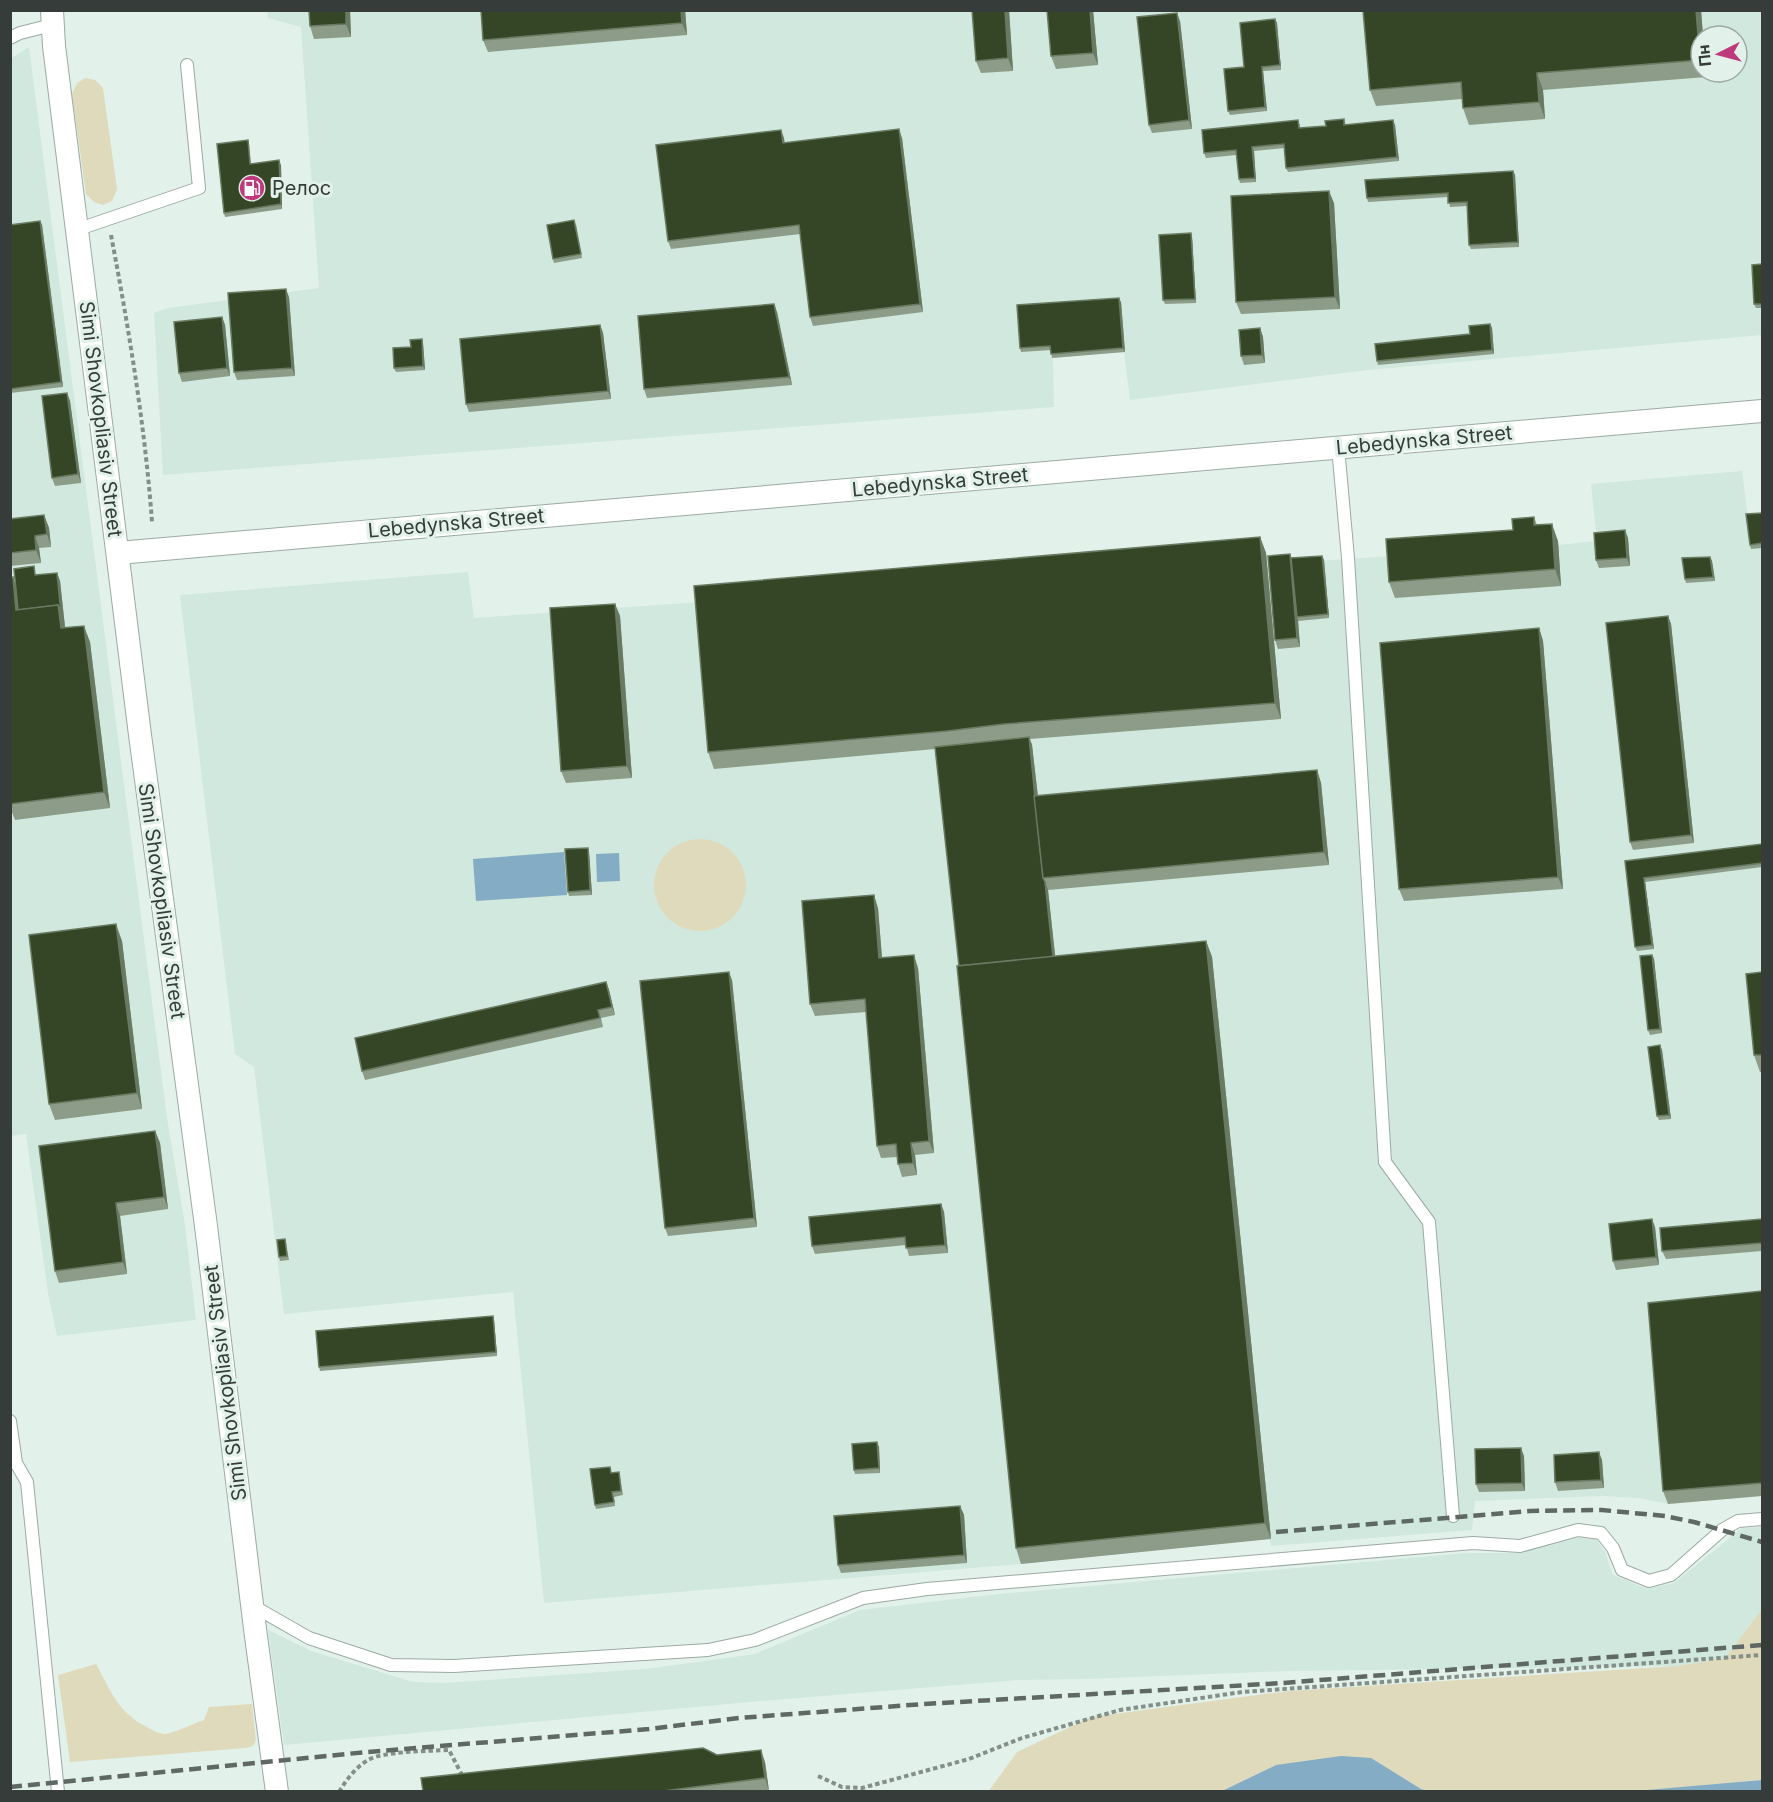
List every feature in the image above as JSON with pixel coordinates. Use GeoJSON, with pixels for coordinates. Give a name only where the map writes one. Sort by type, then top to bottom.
{"type":"FeatureCollection","features":[{"type":"Feature","properties":{"kind":"street","name":"Simi Shovkopliasiv Street"},"geometry":{"type":"LineString","coordinates":[[52,18],[76,230],[141,746],[205,1214],[277,1791]]}},
{"type":"Feature","properties":{"kind":"street","name":"Lebedynska Street"},"geometry":{"type":"LineString","coordinates":[[118,553],[1762,411]]}},
{"type":"Feature","properties":{"kind":"lane"},"geometry":{"type":"LineString","coordinates":[[10,38],[52,18]]}},
{"type":"Feature","properties":{"kind":"lane"},"geometry":{"type":"LineString","coordinates":[[76,230],[199,188],[187,65]]}},
{"type":"Feature","properties":{"kind":"lane"},"geometry":{"type":"LineString","coordinates":[[1338,447],[1385,1162],[1429,1222],[1453,1516]]}},
{"type":"Feature","properties":{"kind":"lane"},"geometry":{"type":"LineString","coordinates":[[10,1421],[16,1463],[27,1482],[58,1791]]}},
{"type":"Feature","properties":{"kind":"lane"},"geometry":{"type":"LineString","coordinates":[[253,1606],[309,1638],[391,1665],[454,1666],[708,1650],[754,1640],[863,1598],[927,1589],[1473,1544],[1520,1546],[1578,1530],[1601,1533],[1613,1548],[1622,1570],[1648,1581],[1671,1575],[1722,1530],[1738,1521],[1762,1519]]}},
{"type":"Feature","properties":{"kind":"path"},"geometry":{"type":"LineString","coordinates":[[108,218],[127,321],[152,522]]}},
{"type":"Feature","properties":{"kind":"path"},"geometry":{"type":"LineString","coordinates":[[818,1776],[842,1787],[862,1788],[969,1759],[1022,1738],[1120,1710],[1242,1692],[1762,1655]]}},
{"type":"Feature","properties":{"kind":"path"},"geometry":{"type":"LineString","coordinates":[[339,1791],[351,1774],[370,1759],[387,1755],[449,1750],[465,1780]]}},
{"type":"Feature","properties":{"kind":"shaded area"},"geometry":{"type":"Polygon","coordinates":[[[267,11],[1762,11],[1762,335],[1368,370],[1130,400],[1124,352],[1053,358],[1054,407],[163,475],[154,313],[168,308],[319,288],[301,27],[268,18],[267,11]]]}},
{"type":"Feature","properties":{"kind":"shaded area"},"geometry":{"type":"Polygon","coordinates":[[[29,47],[167,1118],[185,1225],[196,1320],[57,1336],[48,1293],[26,1134],[10,1136],[10,59],[29,47]]]}},
{"type":"Feature","properties":{"kind":"shaded area"},"geometry":{"type":"Polygon","coordinates":[[[85,78],[95,80],[103,88],[117,189],[112,201],[103,205],[94,202],[86,194],[72,94],[77,83],[85,78]]]}},
{"type":"Feature","properties":{"kind":"shaded area"},"geometry":{"type":"Polygon","coordinates":[[[1742,471],[1748,518],[1762,517],[1762,1496],[1668,1504],[1639,1498],[1602,1496],[1475,1501],[1472,1530],[1271,1546],[1270,1539],[1021,1564],[544,1603],[513,1292],[284,1314],[254,1067],[235,1054],[180,595],[468,572],[474,618],[700,602],[1266,553],[1271,564],[1392,556],[1540,542],[1558,541],[1558,545],[1597,541],[1591,484],[1742,471]]]}},
{"type":"Feature","properties":{"kind":"shaded area"},"geometry":{"type":"Polygon","coordinates":[[[700,839],[717,843],[732,853],[742,868],[746,885],[742,902],[732,917],[717,927],[700,931],[683,927],[668,917],[658,902],[654,885],[658,868],[668,853],[683,843],[700,839]]]}},
{"type":"Feature","properties":{"kind":"shaded area"},"geometry":{"type":"Polygon","coordinates":[[[1762,1527],[1762,1609],[1725,1658],[1677,1666],[1287,1671],[1019,1680],[761,1701],[284,1745],[268,1630],[311,1651],[413,1682],[444,1683],[646,1669],[755,1654],[860,1610],[999,1594],[1467,1553],[1521,1553],[1578,1538],[1596,1539],[1605,1552],[1613,1575],[1647,1589],[1674,1583],[1742,1528],[1762,1527]]]}},
{"type":"Feature","properties":{"kind":"shaded area"},"geometry":{"type":"Polygon","coordinates":[[[1762,1609],[1762,1780],[1635,1792],[1429,1791],[1276,1765],[1222,1791],[988,1792],[1017,1752],[1091,1717],[1288,1691],[1677,1666],[1725,1658],[1762,1609]]]}},
{"type":"Feature","properties":{"kind":"shaded area"},"geometry":{"type":"Polygon","coordinates":[[[96,1664],[122,1708],[137,1721],[154,1731],[169,1733],[204,1720],[209,1707],[252,1704],[256,1740],[253,1746],[246,1748],[70,1762],[58,1675],[96,1664]]]}},
{"type":"Feature","properties":{"kind":"water"},"geometry":{"type":"Polygon","coordinates":[[[564,852],[567,895],[476,901],[473,859],[564,852]]]}},
{"type":"Feature","properties":{"kind":"water"},"geometry":{"type":"Polygon","coordinates":[[[619,853],[620,881],[597,882],[596,854],[619,853]]]}},
{"type":"Feature","properties":{"kind":"water"},"geometry":{"type":"Polygon","coordinates":[[[1341,1756],[1371,1758],[1421,1789],[1429,1791],[1222,1791],[1276,1765],[1341,1756]]]}},
{"type":"Feature","properties":{"kind":"water"},"geometry":{"type":"Polygon","coordinates":[[[1762,1780],[1762,1791],[1635,1791],[1762,1780]]]}},
{"type":"Feature","properties":{"kind":"building"},"geometry":{"type":"Polygon","coordinates":[[[309,10],[346,10],[346,24],[310,26],[309,10]]]}},
{"type":"Feature","properties":{"kind":"building"},"geometry":{"type":"Polygon","coordinates":[[[481,10],[681,10],[682,23],[483,40],[481,10]]]}},
{"type":"Feature","properties":{"kind":"building"},"geometry":{"type":"Polygon","coordinates":[[[972,10],[1005,10],[1008,58],[976,61],[972,10]]]}},
{"type":"Feature","properties":{"kind":"building"},"geometry":{"type":"Polygon","coordinates":[[[1047,10],[1090,10],[1093,53],[1051,56],[1047,10]]]}},
{"type":"Feature","properties":{"kind":"building"},"geometry":{"type":"Polygon","coordinates":[[[1363,10],[1696,10],[1697,24],[1689,24],[1689,61],[1537,73],[1539,102],[1463,108],[1461,82],[1370,90],[1363,10]]]}},
{"type":"Feature","properties":{"kind":"building"},"geometry":{"type":"Polygon","coordinates":[[[1177,13],[1189,120],[1149,125],[1137,17],[1177,13]]]}},
{"type":"Feature","properties":{"kind":"building"},"geometry":{"type":"Polygon","coordinates":[[[1275,19],[1280,65],[1262,67],[1265,107],[1228,111],[1224,69],[1244,67],[1240,23],[1275,19]]]}},
{"type":"Feature","properties":{"kind":"building"},"geometry":{"type":"Polygon","coordinates":[[[1344,119],[1344,125],[1393,120],[1397,157],[1286,168],[1284,144],[1252,147],[1255,178],[1239,179],[1236,150],[1204,153],[1202,130],[1298,120],[1299,128],[1326,126],[1325,121],[1344,119]]]}},
{"type":"Feature","properties":{"kind":"building"},"geometry":{"type":"Polygon","coordinates":[[[899,129],[920,304],[810,317],[799,225],[668,241],[656,145],[781,130],[783,143],[899,129]]]}},
{"type":"Feature","properties":{"kind":"building","name":"Релос"},"geometry":{"type":"Polygon","coordinates":[[[248,140],[250,164],[279,160],[281,204],[224,213],[217,144],[248,140]]]}},
{"type":"Feature","properties":{"kind":"building"},"geometry":{"type":"Polygon","coordinates":[[[1513,171],[1518,242],[1469,245],[1467,202],[1448,203],[1448,193],[1367,198],[1365,180],[1513,171]]]}},
{"type":"Feature","properties":{"kind":"building"},"geometry":{"type":"Polygon","coordinates":[[[1329,191],[1335,297],[1236,302],[1231,196],[1329,191]]]}},
{"type":"Feature","properties":{"kind":"building"},"geometry":{"type":"Polygon","coordinates":[[[574,220],[581,254],[553,259],[547,225],[574,220]]]}},
{"type":"Feature","properties":{"kind":"building"},"geometry":{"type":"Polygon","coordinates":[[[40,221],[61,382],[10,389],[10,225],[40,221]]]}},
{"type":"Feature","properties":{"kind":"building"},"geometry":{"type":"Polygon","coordinates":[[[1191,233],[1195,299],[1163,300],[1159,235],[1191,233]]]}},
{"type":"Feature","properties":{"kind":"building"},"geometry":{"type":"Polygon","coordinates":[[[1762,264],[1762,304],[1754,304],[1752,265],[1762,264]]]}},
{"type":"Feature","properties":{"kind":"building"},"geometry":{"type":"Polygon","coordinates":[[[286,289],[292,368],[234,372],[228,293],[286,289]]]}},
{"type":"Feature","properties":{"kind":"building"},"geometry":{"type":"Polygon","coordinates":[[[1119,298],[1123,348],[1051,354],[1050,346],[1020,348],[1017,305],[1119,298]]]}},
{"type":"Feature","properties":{"kind":"building"},"geometry":{"type":"Polygon","coordinates":[[[774,304],[789,377],[644,389],[638,316],[774,304]]]}},
{"type":"Feature","properties":{"kind":"building"},"geometry":{"type":"Polygon","coordinates":[[[222,317],[227,368],[179,373],[174,322],[222,317]]]}},
{"type":"Feature","properties":{"kind":"building"},"geometry":{"type":"Polygon","coordinates":[[[1490,324],[1492,350],[1377,361],[1375,344],[1470,334],[1469,326],[1490,324]]]}},
{"type":"Feature","properties":{"kind":"building"},"geometry":{"type":"Polygon","coordinates":[[[600,325],[608,391],[466,404],[460,339],[600,325]]]}},
{"type":"Feature","properties":{"kind":"building"},"geometry":{"type":"Polygon","coordinates":[[[1260,328],[1262,355],[1241,356],[1239,330],[1260,328]]]}},
{"type":"Feature","properties":{"kind":"building"},"geometry":{"type":"Polygon","coordinates":[[[422,339],[423,366],[394,368],[393,348],[411,347],[410,340],[422,339]]]}},
{"type":"Feature","properties":{"kind":"building"},"geometry":{"type":"Polygon","coordinates":[[[67,393],[78,474],[52,478],[42,396],[67,393]]]}},
{"type":"Feature","properties":{"kind":"building"},"geometry":{"type":"Polygon","coordinates":[[[1762,513],[1762,543],[1750,545],[1746,514],[1762,513]]]}},
{"type":"Feature","properties":{"kind":"building"},"geometry":{"type":"Polygon","coordinates":[[[44,515],[47,534],[35,536],[36,550],[10,553],[10,519],[44,515]]]}},
{"type":"Feature","properties":{"kind":"building"},"geometry":{"type":"Polygon","coordinates":[[[1534,517],[1534,525],[1552,524],[1555,569],[1389,582],[1386,539],[1513,530],[1512,519],[1534,517]]]}},
{"type":"Feature","properties":{"kind":"building"},"geometry":{"type":"Polygon","coordinates":[[[1625,530],[1627,558],[1596,560],[1594,533],[1625,530]]]}},
{"type":"Feature","properties":{"kind":"building"},"geometry":{"type":"Polygon","coordinates":[[[1260,537],[1275,703],[1004,724],[708,752],[694,586],[1260,537]]]}},
{"type":"Feature","properties":{"kind":"building"},"geometry":{"type":"Polygon","coordinates":[[[1290,554],[1297,638],[1275,640],[1268,556],[1290,554]]]}},
{"type":"Feature","properties":{"kind":"building"},"geometry":{"type":"Polygon","coordinates":[[[1322,556],[1328,614],[1297,617],[1291,558],[1322,556]]]}},
{"type":"Feature","properties":{"kind":"building"},"geometry":{"type":"Polygon","coordinates":[[[1710,557],[1713,577],[1685,579],[1682,558],[1710,557]]]}},
{"type":"Feature","properties":{"kind":"building"},"geometry":{"type":"Polygon","coordinates":[[[34,566],[35,575],[57,573],[61,613],[58,605],[18,610],[14,569],[34,566]]]}},
{"type":"Feature","properties":{"kind":"building"},"geometry":{"type":"Polygon","coordinates":[[[13,577],[16,610],[58,605],[61,628],[84,626],[104,792],[10,804],[10,578],[13,577]]]}},
{"type":"Feature","properties":{"kind":"building"},"geometry":{"type":"Polygon","coordinates":[[[615,604],[627,766],[561,771],[550,608],[615,604]]]}},
{"type":"Feature","properties":{"kind":"building"},"geometry":{"type":"Polygon","coordinates":[[[1668,616],[1691,835],[1630,842],[1606,623],[1668,616]]]}},
{"type":"Feature","properties":{"kind":"building"},"geometry":{"type":"Polygon","coordinates":[[[1539,628],[1558,877],[1399,889],[1380,643],[1539,628]]]}},
{"type":"Feature","properties":{"kind":"building"},"geometry":{"type":"Polygon","coordinates":[[[1029,737],[1053,957],[959,966],[935,747],[1029,737]]]}},
{"type":"Feature","properties":{"kind":"building"},"geometry":{"type":"Polygon","coordinates":[[[1317,770],[1324,852],[1043,878],[1034,796],[1317,770]]]}},
{"type":"Feature","properties":{"kind":"building"},"geometry":{"type":"Polygon","coordinates":[[[1762,844],[1762,863],[1644,878],[1652,945],[1635,947],[1625,861],[1762,844]]]}},
{"type":"Feature","properties":{"kind":"building"},"geometry":{"type":"Polygon","coordinates":[[[588,848],[590,890],[568,892],[565,849],[588,848]]]}},
{"type":"Feature","properties":{"kind":"building"},"geometry":{"type":"Polygon","coordinates":[[[874,895],[879,958],[914,955],[929,1141],[911,1143],[913,1163],[898,1164],[896,1144],[877,1146],[865,999],[810,1004],[802,901],[874,895]]]}},
{"type":"Feature","properties":{"kind":"building"},"geometry":{"type":"Polygon","coordinates":[[[116,924],[137,1093],[49,1104],[29,935],[116,924]]]}},
{"type":"Feature","properties":{"kind":"building"},"geometry":{"type":"Polygon","coordinates":[[[1206,941],[1265,1523],[1016,1548],[957,966],[1206,941]]]}},
{"type":"Feature","properties":{"kind":"building"},"geometry":{"type":"Polygon","coordinates":[[[1652,955],[1660,1029],[1648,1030],[1640,956],[1652,955]]]}},
{"type":"Feature","properties":{"kind":"building"},"geometry":{"type":"Polygon","coordinates":[[[729,972],[754,1218],[665,1228],[640,981],[729,972]]]}},
{"type":"Feature","properties":{"kind":"building"},"geometry":{"type":"Polygon","coordinates":[[[1762,972],[1762,1055],[1754,1055],[1746,974],[1762,972]]]}},
{"type":"Feature","properties":{"kind":"building"},"geometry":{"type":"Polygon","coordinates":[[[606,982],[612,1007],[598,1010],[600,1018],[362,1071],[355,1038],[606,982]]]}},
{"type":"Feature","properties":{"kind":"building"},"geometry":{"type":"Polygon","coordinates":[[[1660,1045],[1669,1115],[1657,1116],[1648,1047],[1660,1045]]]}},
{"type":"Feature","properties":{"kind":"building"},"geometry":{"type":"Polygon","coordinates":[[[155,1131],[164,1197],[116,1203],[123,1262],[55,1271],[39,1146],[155,1131]]]}},
{"type":"Feature","properties":{"kind":"building"},"geometry":{"type":"Polygon","coordinates":[[[941,1204],[945,1245],[906,1248],[905,1237],[812,1246],[809,1217],[941,1204]]]}},
{"type":"Feature","properties":{"kind":"building"},"geometry":{"type":"Polygon","coordinates":[[[1652,1219],[1656,1257],[1613,1261],[1609,1224],[1652,1219]]]}},
{"type":"Feature","properties":{"kind":"building"},"geometry":{"type":"Polygon","coordinates":[[[1762,1219],[1762,1243],[1662,1251],[1660,1228],[1762,1219]]]}},
{"type":"Feature","properties":{"kind":"building"},"geometry":{"type":"Polygon","coordinates":[[[285,1239],[287,1256],[279,1257],[277,1240],[285,1239]]]}},
{"type":"Feature","properties":{"kind":"building"},"geometry":{"type":"Polygon","coordinates":[[[1762,1291],[1762,1483],[1663,1491],[1648,1303],[1762,1291]]]}},
{"type":"Feature","properties":{"kind":"building"},"geometry":{"type":"Polygon","coordinates":[[[493,1316],[496,1352],[319,1367],[316,1331],[493,1316]]]}},
{"type":"Feature","properties":{"kind":"building"},"geometry":{"type":"Polygon","coordinates":[[[877,1442],[879,1468],[854,1470],[852,1444],[877,1442]]]}},
{"type":"Feature","properties":{"kind":"building"},"geometry":{"type":"Polygon","coordinates":[[[1521,1448],[1522,1483],[1476,1484],[1475,1449],[1521,1448]]]}},
{"type":"Feature","properties":{"kind":"building"},"geometry":{"type":"Polygon","coordinates":[[[1599,1452],[1601,1480],[1555,1482],[1554,1455],[1599,1452]]]}},
{"type":"Feature","properties":{"kind":"building"},"geometry":{"type":"Polygon","coordinates":[[[610,1467],[611,1473],[619,1472],[621,1491],[612,1492],[614,1502],[595,1505],[590,1469],[610,1467]]]}},
{"type":"Feature","properties":{"kind":"building"},"geometry":{"type":"Polygon","coordinates":[[[960,1506],[964,1555],[838,1565],[834,1516],[960,1506]]]}},
{"type":"Feature","properties":{"kind":"building"},"geometry":{"type":"Polygon","coordinates":[[[703,1748],[717,1755],[761,1750],[765,1778],[663,1791],[423,1791],[421,1778],[703,1748]]]}},
{"type":"Feature","properties":{"kind":"railway"},"geometry":{"type":"LineString","coordinates":[[1276,1532],[1530,1511],[1602,1510],[1665,1516],[1762,1542]]}},
{"type":"Feature","properties":{"kind":"railway"},"geometry":{"type":"LineString","coordinates":[[10,1787],[367,1752],[649,1729],[739,1718],[924,1704],[1283,1683],[1762,1645]]}},
{"type":"Feature","properties":{"kind":"place","name":"Релос"},"geometry":{"type":"Point","coordinates":[252,188]}}]}
